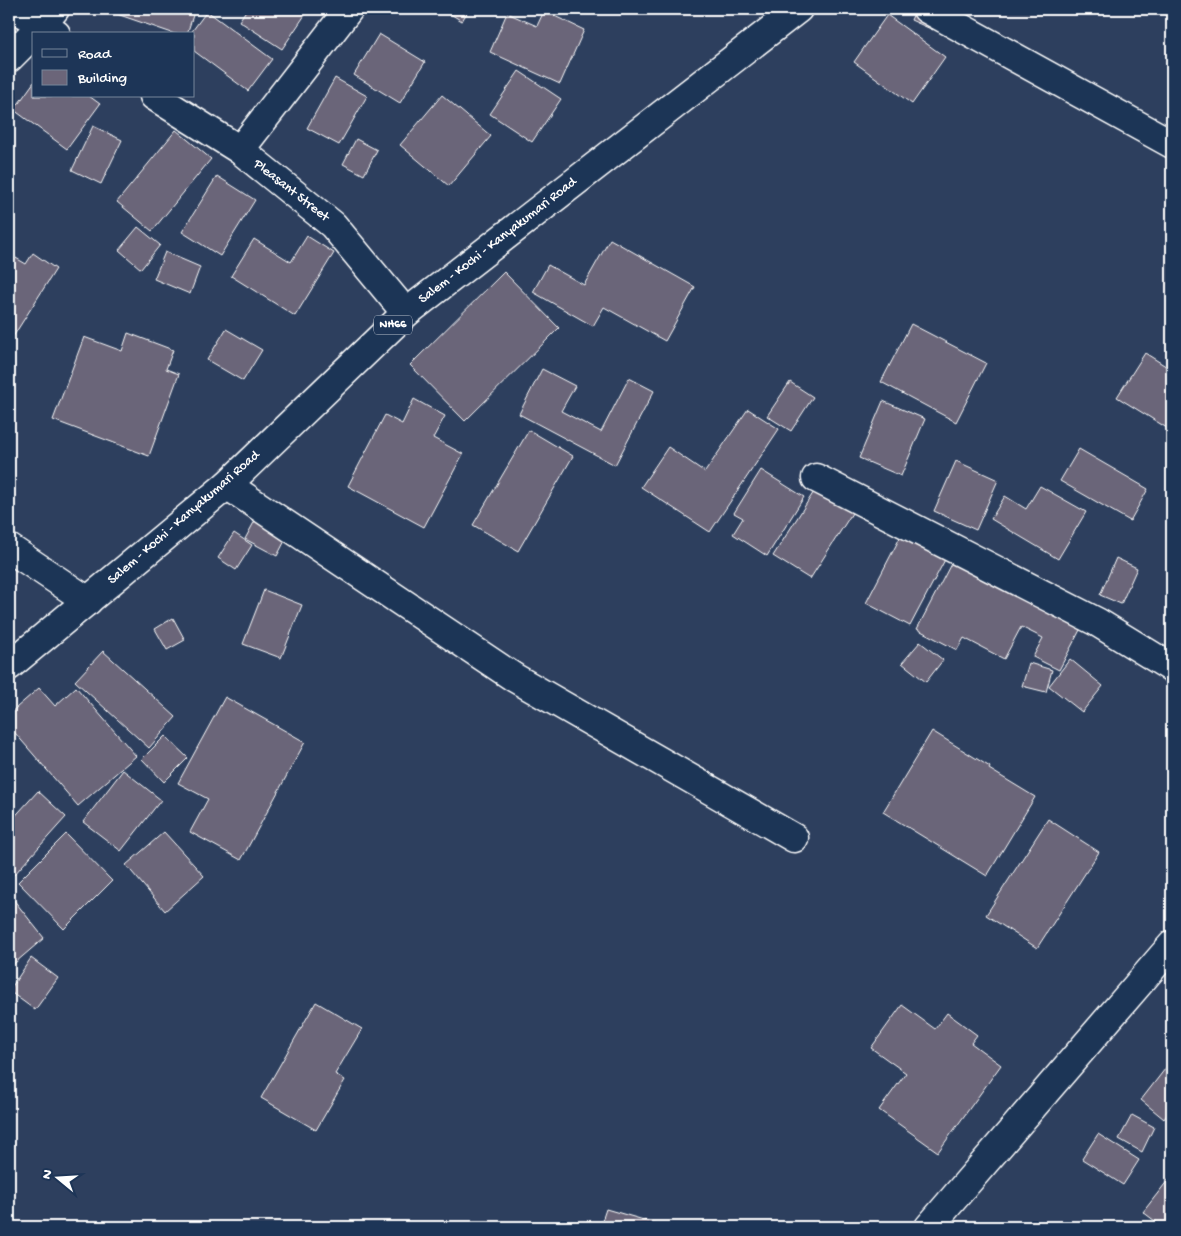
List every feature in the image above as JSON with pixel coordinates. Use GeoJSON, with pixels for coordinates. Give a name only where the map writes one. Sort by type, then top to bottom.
{"type":"FeatureCollection","features":[{"type":"Feature","properties":{"kind":"main road"},"geometry":{"type":"LineString","coordinates":[[16,9],[51,23],[40,32]]}},
{"type":"Feature","properties":{"kind":"main road"},"geometry":{"type":"LineString","coordinates":[[240,150],[349,9]]}},
{"type":"Feature","properties":{"kind":"main road","name":"Salem - Kochi - Kanyakumari Road"},"geometry":{"type":"LineString","coordinates":[[9,666],[227,485],[406,313],[798,9]]}},
{"type":"Feature","properties":{"kind":"main road"},"geometry":{"type":"LineString","coordinates":[[927,9],[1172,144]]}},
{"type":"Feature","properties":{"kind":"main road"},"geometry":{"type":"LineString","coordinates":[[9,58],[32,39]]}},
{"type":"Feature","properties":{"kind":"main road","name":"Pleasant Street"},"geometry":{"type":"LineString","coordinates":[[157,98],[240,150],[333,225],[406,313]]}},
{"type":"Feature","properties":{"kind":"main road"},"geometry":{"type":"LineString","coordinates":[[816,478],[1097,622],[1172,668]]}},
{"type":"Feature","properties":{"kind":"main road"},"geometry":{"type":"LineString","coordinates":[[227,485],[515,678],[794,838]]}},
{"type":"Feature","properties":{"kind":"main road"},"geometry":{"type":"LineString","coordinates":[[9,548],[88,601]]}},
{"type":"Feature","properties":{"kind":"main road"},"geometry":{"type":"LineString","coordinates":[[929,1227],[1172,945]]}},
{"type":"Feature","properties":{"kind":"building"},"geometry":{"type":"Polygon","coordinates":[[[112,9],[195,9],[188,32],[169,32],[111,12],[112,9]]]}},
{"type":"Feature","properties":{"kind":"building"},"geometry":{"type":"Polygon","coordinates":[[[247,9],[309,9],[282,49],[239,21],[247,9]]]}},
{"type":"Feature","properties":{"kind":"building"},"geometry":{"type":"Polygon","coordinates":[[[442,9],[469,9],[462,21],[442,9]]]}},
{"type":"Feature","properties":{"kind":"building"},"geometry":{"type":"Polygon","coordinates":[[[916,9],[943,9],[933,30],[911,20],[916,9]]]}},
{"type":"Feature","properties":{"kind":"building"},"geometry":{"type":"Polygon","coordinates":[[[207,11],[272,59],[248,91],[195,52],[195,32],[191,32],[207,11]]]}},
{"type":"Feature","properties":{"kind":"building"},"geometry":{"type":"Polygon","coordinates":[[[544,11],[584,30],[560,84],[490,52],[507,13],[537,26],[544,11]]]}},
{"type":"Feature","properties":{"kind":"building"},"geometry":{"type":"Polygon","coordinates":[[[887,15],[945,57],[912,104],[854,62],[887,15]]]}},
{"type":"Feature","properties":{"kind":"building"},"geometry":{"type":"Polygon","coordinates":[[[379,34],[425,62],[400,103],[354,75],[379,34]]]}},
{"type":"Feature","properties":{"kind":"building"},"geometry":{"type":"Polygon","coordinates":[[[519,71],[561,99],[532,142],[490,114],[519,71]]]}},
{"type":"Feature","properties":{"kind":"building"},"geometry":{"type":"Polygon","coordinates":[[[335,78],[367,96],[339,145],[307,128],[335,78]]]}},
{"type":"Feature","properties":{"kind":"building"},"geometry":{"type":"Polygon","coordinates":[[[32,85],[32,98],[92,98],[100,104],[67,149],[14,110],[32,85]]]}},
{"type":"Feature","properties":{"kind":"building"},"geometry":{"type":"Polygon","coordinates":[[[442,95],[491,136],[449,186],[400,145],[442,95]]]}},
{"type":"Feature","properties":{"kind":"building"},"geometry":{"type":"Polygon","coordinates":[[[93,126],[122,140],[101,184],[72,170],[93,126]]]}},
{"type":"Feature","properties":{"kind":"building"},"geometry":{"type":"Polygon","coordinates":[[[176,130],[211,159],[152,231],[117,202],[176,130]]]}},
{"type":"Feature","properties":{"kind":"building"},"geometry":{"type":"Polygon","coordinates":[[[356,139],[377,150],[364,175],[343,164],[356,139]]]}},
{"type":"Feature","properties":{"kind":"building"},"geometry":{"type":"Polygon","coordinates":[[[217,176],[255,200],[220,256],[182,232],[217,176]]]}},
{"type":"Feature","properties":{"kind":"building"},"geometry":{"type":"Polygon","coordinates":[[[138,227],[160,245],[141,269],[119,250],[138,227]]]}},
{"type":"Feature","properties":{"kind":"building"},"geometry":{"type":"Polygon","coordinates":[[[307,236],[334,253],[295,316],[231,276],[254,239],[291,262],[307,236]]]}},
{"type":"Feature","properties":{"kind":"building"},"geometry":{"type":"Polygon","coordinates":[[[610,239],[695,287],[665,341],[604,307],[593,326],[533,292],[548,265],[584,285],[610,239]]]}},
{"type":"Feature","properties":{"kind":"building"},"geometry":{"type":"Polygon","coordinates":[[[165,252],[200,267],[190,294],[154,279],[165,252]]]}},
{"type":"Feature","properties":{"kind":"building"},"geometry":{"type":"Polygon","coordinates":[[[33,253],[56,269],[11,340],[9,339],[9,254],[26,264],[33,253]]]}},
{"type":"Feature","properties":{"kind":"building"},"geometry":{"type":"Polygon","coordinates":[[[504,272],[559,328],[465,421],[410,365],[504,272]]]}},
{"type":"Feature","properties":{"kind":"building"},"geometry":{"type":"Polygon","coordinates":[[[911,324],[986,363],[956,422],[881,382],[911,324]]]}},
{"type":"Feature","properties":{"kind":"building"},"geometry":{"type":"Polygon","coordinates":[[[226,329],[262,350],[243,381],[207,360],[226,329]]]}},
{"type":"Feature","properties":{"kind":"building"},"geometry":{"type":"Polygon","coordinates":[[[128,333],[173,350],[166,369],[179,374],[149,456],[53,420],[84,337],[122,351],[128,333]]]}},
{"type":"Feature","properties":{"kind":"building"},"geometry":{"type":"Polygon","coordinates":[[[1145,353],[1172,370],[1172,420],[1167,428],[1117,397],[1145,353]]]}},
{"type":"Feature","properties":{"kind":"building"},"geometry":{"type":"Polygon","coordinates":[[[542,369],[575,386],[561,411],[601,432],[629,378],[654,391],[615,465],[519,414],[542,369]]]}},
{"type":"Feature","properties":{"kind":"building"},"geometry":{"type":"Polygon","coordinates":[[[790,382],[813,397],[791,431],[767,416],[790,382]]]}},
{"type":"Feature","properties":{"kind":"building"},"geometry":{"type":"Polygon","coordinates":[[[414,399],[445,416],[433,438],[463,454],[424,527],[348,486],[385,415],[402,424],[414,399]]]}},
{"type":"Feature","properties":{"kind":"building"},"geometry":{"type":"Polygon","coordinates":[[[883,401],[925,419],[901,476],[859,458],[883,401]]]}},
{"type":"Feature","properties":{"kind":"building"},"geometry":{"type":"Polygon","coordinates":[[[748,409],[779,429],[710,532],[641,487],[668,447],[705,472],[748,409]]]}},
{"type":"Feature","properties":{"kind":"building"},"geometry":{"type":"Polygon","coordinates":[[[529,430],[573,456],[518,551],[473,525],[529,430]]]}},
{"type":"Feature","properties":{"kind":"building"},"geometry":{"type":"Polygon","coordinates":[[[1079,449],[1148,489],[1130,521],[1060,481],[1079,449]]]}},
{"type":"Feature","properties":{"kind":"building"},"geometry":{"type":"Polygon","coordinates":[[[956,461],[998,480],[976,530],[934,511],[956,461]]]}},
{"type":"Feature","properties":{"kind":"building"},"geometry":{"type":"Polygon","coordinates":[[[761,470],[804,497],[767,556],[733,534],[743,518],[734,513],[761,470]]]}},
{"type":"Feature","properties":{"kind":"building"},"geometry":{"type":"Polygon","coordinates":[[[1040,486],[1086,512],[1058,559],[991,519],[1005,496],[1026,509],[1040,486]]]}},
{"type":"Feature","properties":{"kind":"building"},"geometry":{"type":"Polygon","coordinates":[[[817,487],[854,510],[810,579],[773,556],[817,487]]]}},
{"type":"Feature","properties":{"kind":"building"},"geometry":{"type":"Polygon","coordinates":[[[258,515],[290,531],[277,556],[245,539],[258,515]]]}},
{"type":"Feature","properties":{"kind":"building"},"geometry":{"type":"Polygon","coordinates":[[[905,528],[949,552],[910,626],[866,603],[905,528]]]}},
{"type":"Feature","properties":{"kind":"building"},"geometry":{"type":"Polygon","coordinates":[[[234,533],[252,545],[236,570],[218,558],[234,533]]]}},
{"type":"Feature","properties":{"kind":"building"},"geometry":{"type":"Polygon","coordinates":[[[954,558],[1081,628],[1059,670],[1033,657],[1043,638],[1021,627],[1004,659],[964,638],[957,650],[917,629],[954,558]]]}},
{"type":"Feature","properties":{"kind":"building"},"geometry":{"type":"Polygon","coordinates":[[[1116,558],[1137,568],[1121,604],[1100,595],[1116,558]]]}},
{"type":"Feature","properties":{"kind":"building"},"geometry":{"type":"Polygon","coordinates":[[[264,590],[302,605],[281,658],[243,644],[264,590]]]}},
{"type":"Feature","properties":{"kind":"building"},"geometry":{"type":"Polygon","coordinates":[[[173,618],[185,640],[167,650],[155,629],[173,618]]]}},
{"type":"Feature","properties":{"kind":"building"},"geometry":{"type":"Polygon","coordinates":[[[920,642],[943,660],[926,682],[902,663],[920,642]]]}},
{"type":"Feature","properties":{"kind":"building"},"geometry":{"type":"Polygon","coordinates":[[[103,651],[176,717],[149,748],[75,681],[103,651]]]}},
{"type":"Feature","properties":{"kind":"building"},"geometry":{"type":"Polygon","coordinates":[[[1070,659],[1103,686],[1082,712],[1049,686],[1070,659]]]}},
{"type":"Feature","properties":{"kind":"building"},"geometry":{"type":"Polygon","coordinates":[[[1029,663],[1052,670],[1046,692],[1022,686],[1029,663]]]}},
{"type":"Feature","properties":{"kind":"building"},"geometry":{"type":"Polygon","coordinates":[[[76,687],[136,756],[78,806],[9,726],[9,714],[39,688],[55,706],[76,687]]]}},
{"type":"Feature","properties":{"kind":"building"},"geometry":{"type":"Polygon","coordinates":[[[225,697],[305,742],[241,860],[190,832],[208,799],[178,783],[225,697]]]}},
{"type":"Feature","properties":{"kind":"building"},"geometry":{"type":"Polygon","coordinates":[[[932,731],[1035,797],[987,876],[883,812],[932,731]]]}},
{"type":"Feature","properties":{"kind":"building"},"geometry":{"type":"Polygon","coordinates":[[[165,736],[188,758],[164,782],[142,759],[165,736]]]}},
{"type":"Feature","properties":{"kind":"building"},"geometry":{"type":"Polygon","coordinates":[[[123,770],[161,800],[121,851],[83,822],[123,770]]]}},
{"type":"Feature","properties":{"kind":"building"},"geometry":{"type":"Polygon","coordinates":[[[38,791],[66,817],[13,876],[9,873],[9,823],[38,791]]]}},
{"type":"Feature","properties":{"kind":"building"},"geometry":{"type":"Polygon","coordinates":[[[1048,819],[1099,852],[1037,948],[986,915],[1048,819]]]}},
{"type":"Feature","properties":{"kind":"building"},"geometry":{"type":"Polygon","coordinates":[[[164,832],[204,876],[165,911],[126,865],[164,832]]]}},
{"type":"Feature","properties":{"kind":"building"},"geometry":{"type":"Polygon","coordinates":[[[66,834],[112,881],[64,929],[18,882],[66,834]]]}},
{"type":"Feature","properties":{"kind":"building"},"geometry":{"type":"Polygon","coordinates":[[[9,894],[44,938],[9,968],[9,894]]]}},
{"type":"Feature","properties":{"kind":"building"},"geometry":{"type":"Polygon","coordinates":[[[31,958],[58,978],[35,1010],[9,991],[31,958]]]}},
{"type":"Feature","properties":{"kind":"building"},"geometry":{"type":"Polygon","coordinates":[[[316,1002],[362,1029],[335,1074],[345,1080],[316,1130],[261,1098],[316,1002]]]}},
{"type":"Feature","properties":{"kind":"building"},"geometry":{"type":"Polygon","coordinates":[[[902,1005],[935,1029],[947,1013],[977,1035],[971,1043],[1001,1065],[938,1152],[879,1110],[906,1073],[871,1048],[902,1005]]]}},
{"type":"Feature","properties":{"kind":"building"},"geometry":{"type":"Polygon","coordinates":[[[1172,1060],[1172,1108],[1164,1119],[1141,1100],[1172,1060]]]}},
{"type":"Feature","properties":{"kind":"building"},"geometry":{"type":"Polygon","coordinates":[[[1132,1115],[1154,1127],[1142,1152],[1119,1139],[1132,1115]]]}},
{"type":"Feature","properties":{"kind":"building"},"geometry":{"type":"Polygon","coordinates":[[[1098,1134],[1139,1160],[1123,1185],[1082,1159],[1098,1134]]]}},
{"type":"Feature","properties":{"kind":"building"},"geometry":{"type":"Polygon","coordinates":[[[1172,1175],[1172,1227],[1163,1227],[1143,1212],[1172,1175]]]}},
{"type":"Feature","properties":{"kind":"building"},"geometry":{"type":"Polygon","coordinates":[[[606,1209],[668,1227],[600,1227],[606,1209]]]}},
{"type":"Feature","properties":{"kind":"building"},"geometry":{"type":"Polygon","coordinates":[[[1011,1222],[1026,1227],[1010,1227],[1011,1222]]]}}]}
